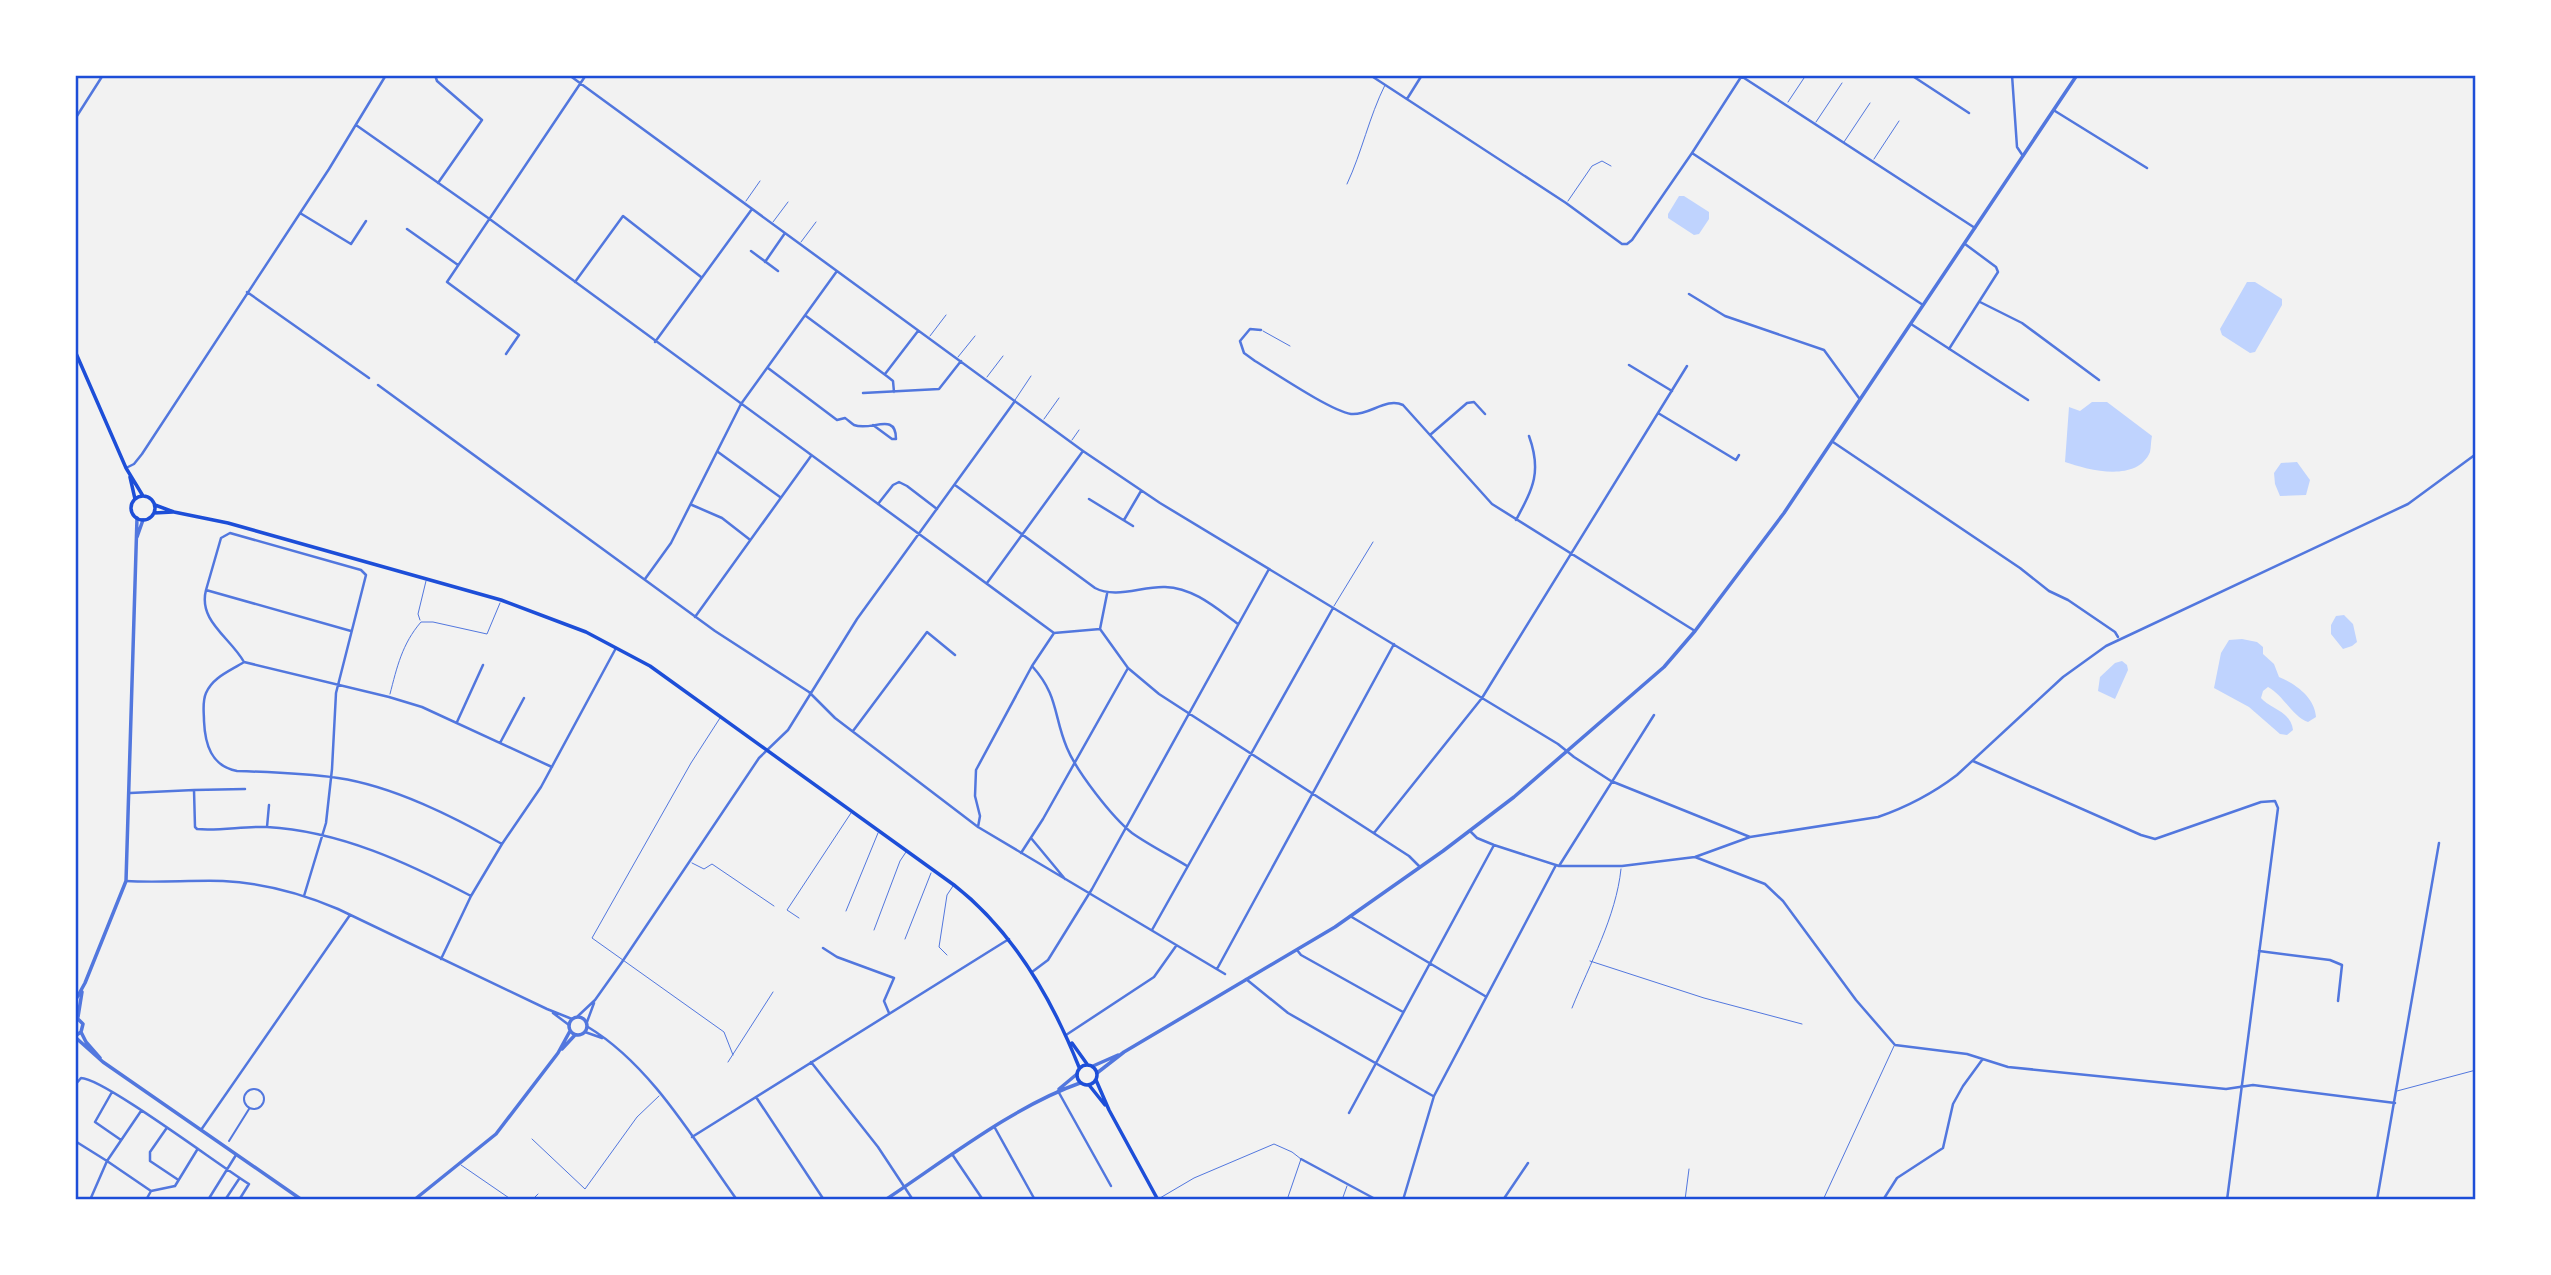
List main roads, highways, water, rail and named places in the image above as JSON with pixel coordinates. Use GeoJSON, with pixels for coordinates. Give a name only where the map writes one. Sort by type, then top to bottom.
{"type":"FeatureCollection","features":[{"type":"Feature","properties":{"kind":"main road"},"geometry":{"type":"LineString","coordinates":[[75,351],[126,468],[143,496]]}},
{"type":"Feature","properties":{"kind":"main road"},"geometry":{"type":"LineString","coordinates":[[129,474],[135,499],[131,510],[136,518],[150,518],[155,505]]}},
{"type":"Feature","properties":{"kind":"main road"},"geometry":{"type":"LineString","coordinates":[[135,499],[149,497],[155,505],[174,512],[230,523],[502,600],[556,620],[616,647],[649,666],[934,870],[986,912],[1009,939],[1067,1036],[1087,1064],[1093,1066],[1109,1110],[1158,1199]]}},
{"type":"Feature","properties":{"kind":"main road"},"geometry":{"type":"LineString","coordinates":[[154,513],[174,512]]}},
{"type":"Feature","properties":{"kind":"main road"},"geometry":{"type":"LineString","coordinates":[[1067,1036],[1079,1067],[1076,1074],[1080,1083],[1089,1085],[1109,1110]]}},
{"type":"Feature","properties":{"kind":"main road"},"geometry":{"type":"LineString","coordinates":[[1079,1067],[1087,1064]]}},
{"type":"Feature","properties":{"kind":"main road"},"geometry":{"type":"LineString","coordinates":[[1089,1085],[1096,1080]]}},
{"type":"Feature","properties":{"kind":"water"},"geometry":{"type":"Polygon","coordinates":[[[1679,196],[1684,196],[1709,212],[1709,219],[1699,234],[1694,235],[1668,218],[1679,196]]]}},
{"type":"Feature","properties":{"kind":"water"},"geometry":{"type":"Polygon","coordinates":[[[2247,282],[2255,282],[2282,299],[2282,305],[2255,352],[2250,353],[2222,335],[2220,329],[2247,282]]]}},
{"type":"Feature","properties":{"kind":"water"},"geometry":{"type":"Polygon","coordinates":[[[2092,402],[2107,402],[2152,436],[2150,452],[2144,462],[2134,468],[2111,472],[2065,462],[2069,407],[2080,411],[2092,402]]]}},
{"type":"Feature","properties":{"kind":"water"},"geometry":{"type":"Polygon","coordinates":[[[2297,462],[2310,480],[2306,495],[2280,496],[2274,473],[2281,463],[2297,462]]]}},
{"type":"Feature","properties":{"kind":"water"},"geometry":{"type":"Polygon","coordinates":[[[2344,615],[2353,624],[2357,642],[2343,649],[2331,634],[2331,625],[2336,616],[2344,615]]]}},
{"type":"Feature","properties":{"kind":"water"},"geometry":{"type":"Polygon","coordinates":[[[2229,640],[2257,642],[2263,647],[2263,654],[2274,664],[2279,677],[2298,688],[2308,698],[2316,717],[2308,722],[2303,719],[2268,687],[2261,698],[2284,714],[2293,730],[2287,735],[2280,734],[2249,707],[2214,688],[2221,653],[2229,640]]]}},
{"type":"Feature","properties":{"kind":"water"},"geometry":{"type":"Polygon","coordinates":[[[2122,661],[2128,670],[2115,699],[2098,691],[2100,677],[2115,663],[2122,661]]]}}]}
